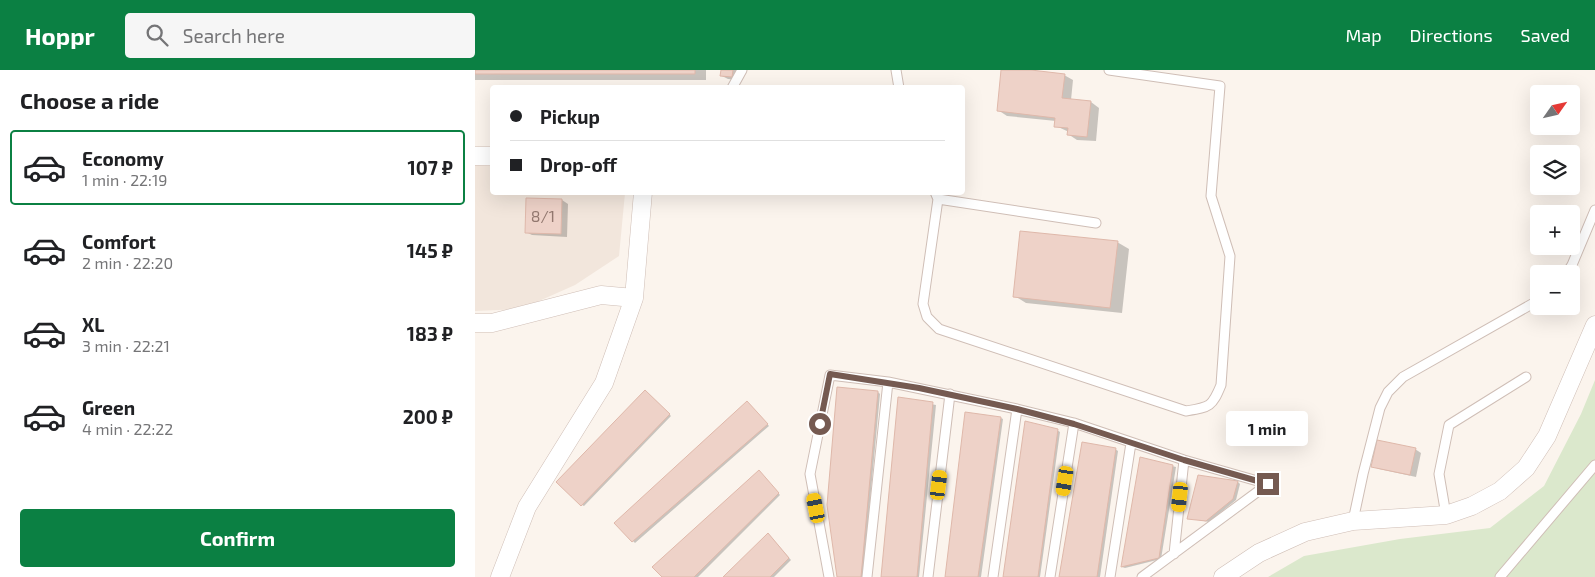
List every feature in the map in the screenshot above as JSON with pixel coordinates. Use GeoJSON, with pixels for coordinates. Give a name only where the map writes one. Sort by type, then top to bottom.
{"type":"FeatureCollection","features":[{"type":"Feature","properties":{"kind":"street"},"geometry":{"type":"LineString","coordinates":[[475,156],[490,156]]}},
{"type":"Feature","properties":{"kind":"street"},"geometry":{"type":"LineString","coordinates":[[500,577],[527,508],[604,383],[634,298],[643,195]]}},
{"type":"Feature","properties":{"kind":"street"},"geometry":{"type":"LineString","coordinates":[[475,323],[492,323],[601,295],[634,298]]}},
{"type":"Feature","properties":{"kind":"street"},"geometry":{"type":"LineString","coordinates":[[1223,577],[1259,553],[1305,532],[1353,521],[1446,515],[1472,506],[1500,490],[1526,468],[1547,436],[1595,325]]}},
{"type":"Feature","properties":{"kind":"lane"},"geometry":{"type":"LineString","coordinates":[[734,85],[742,70]]}},
{"type":"Feature","properties":{"kind":"lane"},"geometry":{"type":"LineString","coordinates":[[896,70],[898,85]]}},
{"type":"Feature","properties":{"kind":"lane"},"geometry":{"type":"LineString","coordinates":[[1096,223],[937,196],[923,304],[927,317],[939,329],[1186,411],[1204,408],[1214,401],[1221,385],[1231,256],[1211,196],[1220,86],[1109,70]]}},
{"type":"Feature","properties":{"kind":"lane"},"geometry":{"type":"LineString","coordinates":[[1572,265],[1595,210]]}},
{"type":"Feature","properties":{"kind":"lane"},"geometry":{"type":"LineString","coordinates":[[1353,521],[1380,408],[1388,392],[1403,377],[1530,305]]}},
{"type":"Feature","properties":{"kind":"lane"},"geometry":{"type":"LineString","coordinates":[[829,577],[810,474],[830,374],[888,382],[1017,409],[1074,424],[1184,460],[1268,484],[1142,577]]}},
{"type":"Feature","properties":{"kind":"lane"},"geometry":{"type":"LineString","coordinates":[[1446,515],[1439,474],[1449,424],[1526,377]]}},
{"type":"Feature","properties":{"kind":"lane"},"geometry":{"type":"LineString","coordinates":[[867,577],[888,382]]}},
{"type":"Feature","properties":{"kind":"lane"},"geometry":{"type":"LineString","coordinates":[[928,577],[950,394]]}},
{"type":"Feature","properties":{"kind":"lane"},"geometry":{"type":"LineString","coordinates":[[993,577],[1017,409]]}},
{"type":"Feature","properties":{"kind":"lane"},"geometry":{"type":"LineString","coordinates":[[1050,577],[1074,424]]}},
{"type":"Feature","properties":{"kind":"lane"},"geometry":{"type":"LineString","coordinates":[[1110,577],[1131,443]]}},
{"type":"Feature","properties":{"kind":"lane"},"geometry":{"type":"LineString","coordinates":[[1174,554],[1184,460]]}},
{"type":"Feature","properties":{"kind":"lane"},"geometry":{"type":"LineString","coordinates":[[1500,577],[1595,465]]}},
{"type":"Feature","properties":{"kind":"shaded area"},"geometry":{"type":"Polygon","coordinates":[[[475,165],[490,166],[490,195],[625,195],[619,256],[575,285],[521,309],[475,311],[475,165]]]}},
{"type":"Feature","properties":{"kind":"green space"},"geometry":{"type":"Polygon","coordinates":[[[1595,380],[1595,577],[1268,577],[1304,556],[1400,539],[1490,528],[1544,486],[1581,414],[1595,380]]]}},
{"type":"Feature","properties":{"kind":"building"},"geometry":{"type":"Polygon","coordinates":[[[475,70],[695,70],[695,74],[475,74],[475,70]]]}},
{"type":"Feature","properties":{"kind":"building"},"geometry":{"type":"Polygon","coordinates":[[[721,70],[733,70],[732,77],[720,76],[721,70]]]}},
{"type":"Feature","properties":{"kind":"building"},"geometry":{"type":"Polygon","coordinates":[[[1001,70],[1031,70],[1065,74],[1062,98],[1091,101],[1087,137],[1067,135],[1068,128],[1054,127],[1055,118],[997,111],[1001,70]]]}},
{"type":"Feature","properties":{"kind":"building"},"geometry":{"type":"Polygon","coordinates":[[[526,198],[562,199],[561,234],[525,233],[526,198]]]}},
{"type":"Feature","properties":{"kind":"building"},"geometry":{"type":"Polygon","coordinates":[[[1020,231],[1118,241],[1110,308],[1013,297],[1020,231]]]}},
{"type":"Feature","properties":{"kind":"building"},"geometry":{"type":"Polygon","coordinates":[[[837,387],[878,391],[861,577],[837,577],[827,505],[837,387]]]}},
{"type":"Feature","properties":{"kind":"building"},"geometry":{"type":"Polygon","coordinates":[[[645,390],[670,414],[581,506],[556,482],[645,390]]]}},
{"type":"Feature","properties":{"kind":"building"},"geometry":{"type":"Polygon","coordinates":[[[898,397],[933,402],[917,577],[881,577],[898,397]]]}},
{"type":"Feature","properties":{"kind":"building"},"geometry":{"type":"Polygon","coordinates":[[[747,401],[768,424],[632,542],[614,523],[747,401]]]}},
{"type":"Feature","properties":{"kind":"building"},"geometry":{"type":"Polygon","coordinates":[[[965,412],[1001,417],[978,577],[945,577],[965,412]]]}},
{"type":"Feature","properties":{"kind":"building"},"geometry":{"type":"Polygon","coordinates":[[[1025,421],[1058,429],[1038,577],[1003,577],[1025,421]]]}},
{"type":"Feature","properties":{"kind":"building"},"geometry":{"type":"Polygon","coordinates":[[[1377,440],[1416,448],[1410,475],[1371,467],[1377,440]]]}},
{"type":"Feature","properties":{"kind":"building"},"geometry":{"type":"Polygon","coordinates":[[[1082,442],[1116,448],[1097,577],[1059,577],[1082,442]]]}},
{"type":"Feature","properties":{"kind":"building"},"geometry":{"type":"Polygon","coordinates":[[[1140,457],[1173,465],[1159,558],[1121,567],[1140,457]]]}},
{"type":"Feature","properties":{"kind":"building"},"geometry":{"type":"Polygon","coordinates":[[[759,470],[779,493],[694,577],[662,577],[652,567],[759,470]]]}},
{"type":"Feature","properties":{"kind":"building"},"geometry":{"type":"Polygon","coordinates":[[[1198,475],[1238,481],[1233,499],[1206,521],[1187,519],[1198,475]]]}},
{"type":"Feature","properties":{"kind":"building"},"geometry":{"type":"Polygon","coordinates":[[[768,533],[789,558],[770,577],[723,577],[768,533]]]}},
{"type":"Feature","properties":{"kind":"route"},"geometry":{"type":"LineString","coordinates":[[820,424],[830,374],[888,382],[1017,409],[1074,424],[1184,460],[1268,484]]}}]}
